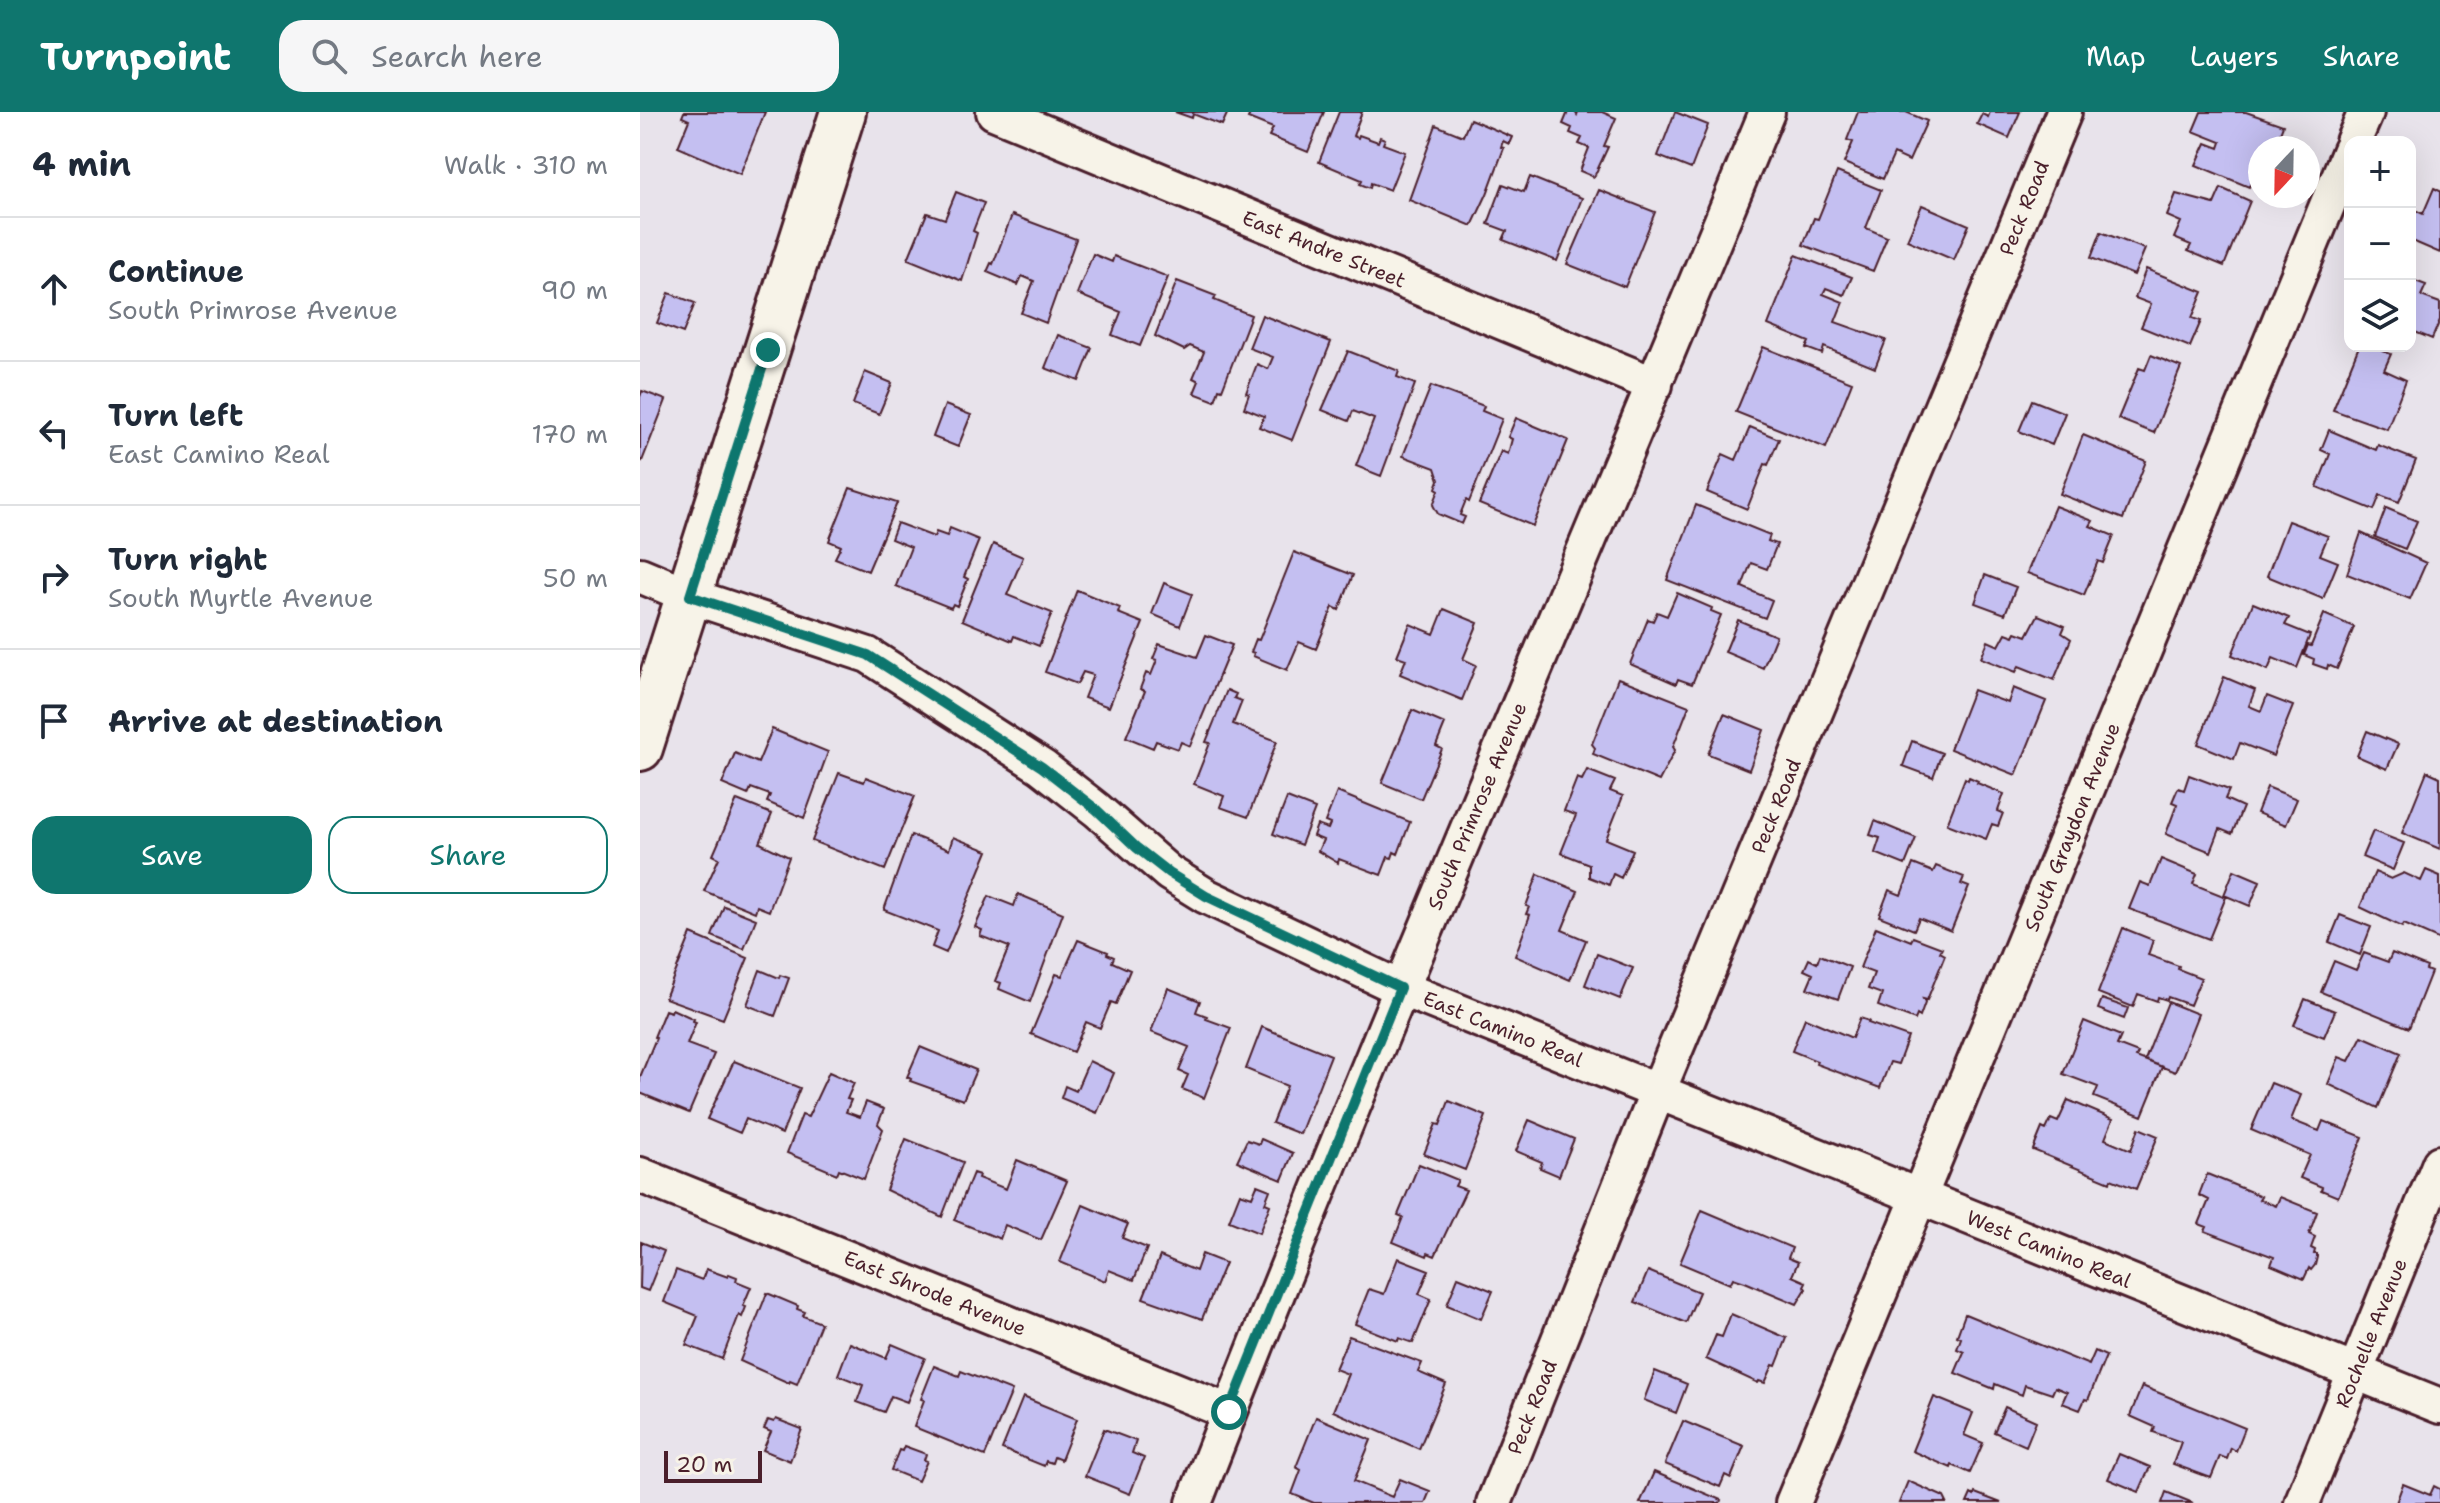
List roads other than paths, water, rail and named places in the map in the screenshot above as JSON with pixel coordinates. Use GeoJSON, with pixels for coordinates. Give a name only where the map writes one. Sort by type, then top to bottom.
{"type":"FeatureCollection","features":[{"type":"Feature","properties":{"kind":"main road"},"geometry":{"type":"LineString","coordinates":[[640,748],[843,112]]}},
{"type":"Feature","properties":{"kind":"street","name":"East Andre Street"},"geometry":{"type":"LineString","coordinates":[[994,112],[1655,385]]}},
{"type":"Feature","properties":{"kind":"street","name":"South Primrose Avenue"},"geometry":{"type":"LineString","coordinates":[[1194,1503],[1400,988],[1767,112]]}},
{"type":"Feature","properties":{"kind":"street","name":"Peck Road"},"geometry":{"type":"LineString","coordinates":[[1494,1503],[1658,1091],[2064,112]]}},
{"type":"Feature","properties":{"kind":"street"},"geometry":{"type":"LineString","coordinates":[[2356,136],[2366,112]]}},
{"type":"Feature","properties":{"kind":"street","name":"South Graydon Avenue"},"geometry":{"type":"LineString","coordinates":[[1793,1503],[2344,165]]}},
{"type":"Feature","properties":{"kind":"street","name":"East Camino Real"},"geometry":{"type":"LineString","coordinates":[[640,575],[690,596],[868,655],[1042,767],[1097,810],[1137,848],[1206,896],[1400,988],[1658,1091]]}},
{"type":"Feature","properties":{"kind":"street","name":"West Camino Real"},"geometry":{"type":"LineString","coordinates":[[1658,1091],[2440,1406]]}},
{"type":"Feature","properties":{"kind":"street","name":"Rochelle Avenue"},"geometry":{"type":"LineString","coordinates":[[2302,1503],[2440,1163]]}},
{"type":"Feature","properties":{"kind":"street","name":"East Shrode Avenue"},"geometry":{"type":"LineString","coordinates":[[640,1175],[1229,1412]]}}]}
